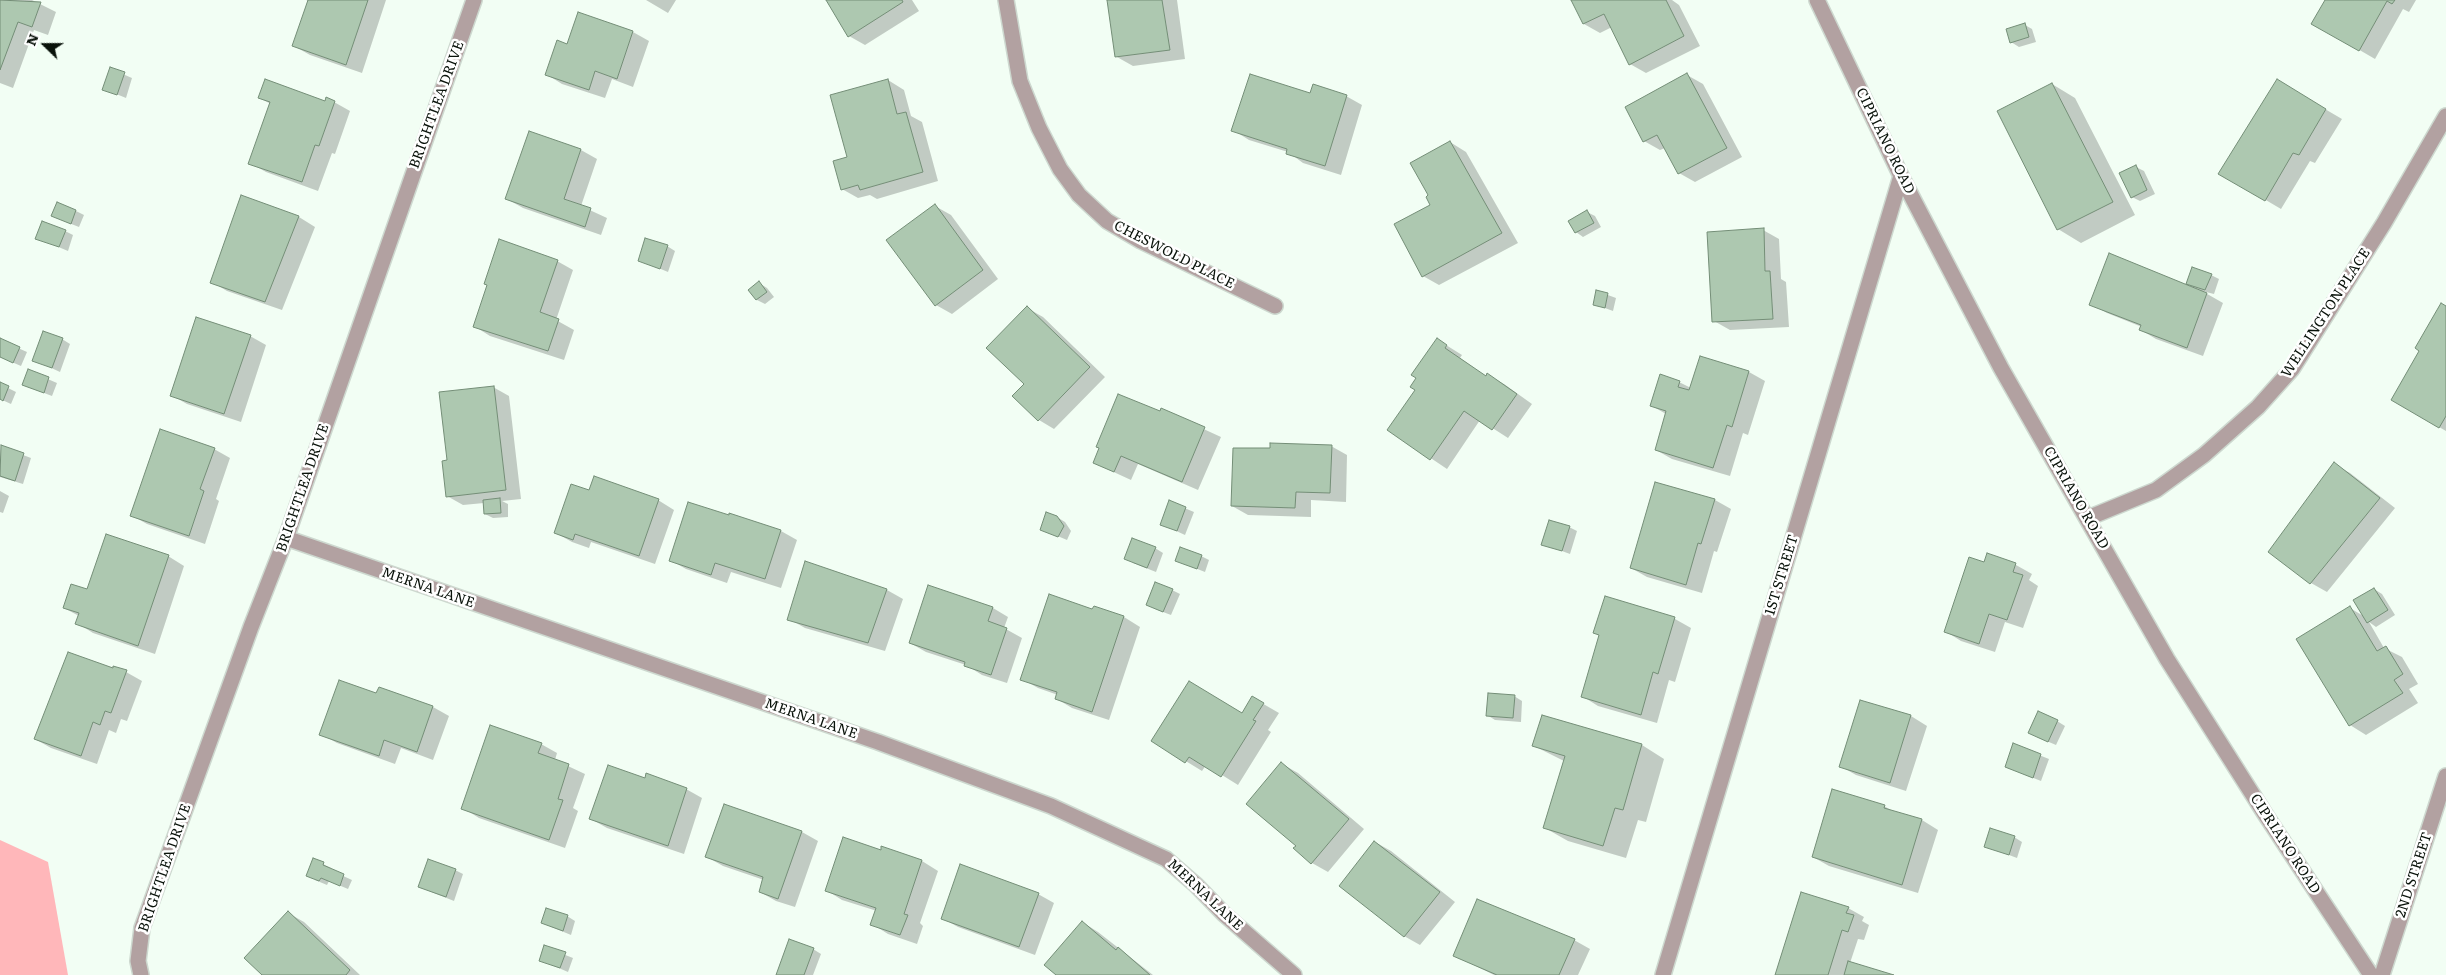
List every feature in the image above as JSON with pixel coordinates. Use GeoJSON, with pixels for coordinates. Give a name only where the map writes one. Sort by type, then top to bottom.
{"type":"FeatureCollection","features":[{"type":"Feature","properties":{"kind":"street","name":"BRIGHTLEA DRIVE"},"geometry":{"type":"LineString","coordinates":[[141,975],[138,961],[142,928],[248,635],[286,538],[474,0]]}},
{"type":"Feature","properties":{"kind":"street","name":"CHESWOLD PLACE"},"geometry":{"type":"LineString","coordinates":[[1006,0],[1020,81],[1039,128],[1060,169],[1079,195],[1107,221],[1141,241],[1276,306]]}},
{"type":"Feature","properties":{"kind":"street","name":"CIPRIANO ROAD"},"geometry":{"type":"LineString","coordinates":[[1817,0],[1901,176],[2001,368],[2167,659],[2265,814],[2371,975]]}},
{"type":"Feature","properties":{"kind":"street","name":"WELLINGTON PLACE"},"geometry":{"type":"LineString","coordinates":[[2088,518],[2156,490],[2163,485],[2211,449],[2258,407],[2286,376],[2340,295],[2446,116]]}},
{"type":"Feature","properties":{"kind":"street","name":"1ST STREET"},"geometry":{"type":"LineString","coordinates":[[1663,975],[1901,176]]}},
{"type":"Feature","properties":{"kind":"street","name":"MERNA LANE"},"geometry":{"type":"LineString","coordinates":[[286,538],[878,742],[1051,806],[1166,859],[1196,885],[1224,914],[1294,975]]}},
{"type":"Feature","properties":{"kind":"street","name":"2ND STREET"},"geometry":{"type":"LineString","coordinates":[[2382,975],[2446,776]]}},
{"type":"Feature","properties":{"kind":"shaded area"},"geometry":{"type":"Polygon","coordinates":[[[0,840],[48,862],[68,975],[0,975],[0,840]]]}},
{"type":"Feature","properties":{"kind":"building"},"geometry":{"type":"Polygon","coordinates":[[[0,0],[41,2],[32,27],[18,22],[0,70],[0,0]]]}},
{"type":"Feature","properties":{"kind":"building"},"geometry":{"type":"Polygon","coordinates":[[[308,0],[368,0],[346,65],[292,46],[308,0]]]}},
{"type":"Feature","properties":{"kind":"building"},"geometry":{"type":"Polygon","coordinates":[[[826,0],[902,0],[903,2],[848,37],[826,0]]]}},
{"type":"Feature","properties":{"kind":"building"},"geometry":{"type":"Polygon","coordinates":[[[1107,0],[1162,0],[1170,50],[1115,57],[1107,0]]]}},
{"type":"Feature","properties":{"kind":"building"},"geometry":{"type":"Polygon","coordinates":[[[1571,0],[1666,0],[1684,36],[1629,65],[1604,14],[1583,24],[1571,0]]]}},
{"type":"Feature","properties":{"kind":"building"},"geometry":{"type":"Polygon","coordinates":[[[2325,0],[2395,0],[2392,4],[2387,1],[2359,51],[2311,24],[2325,0]]]}},
{"type":"Feature","properties":{"kind":"building"},"geometry":{"type":"Polygon","coordinates":[[[578,12],[633,31],[617,79],[595,71],[589,90],[545,75],[557,40],[567,44],[578,12]]]}},
{"type":"Feature","properties":{"kind":"building"},"geometry":{"type":"Polygon","coordinates":[[[2025,23],[2029,37],[2010,43],[2006,29],[2025,23]]]}},
{"type":"Feature","properties":{"kind":"building"},"geometry":{"type":"Polygon","coordinates":[[[110,67],[125,72],[117,95],[102,90],[110,67]]]}},
{"type":"Feature","properties":{"kind":"building"},"geometry":{"type":"Polygon","coordinates":[[[1687,73],[1727,148],[1678,174],[1657,135],[1643,142],[1625,107],[1687,73]]]}},
{"type":"Feature","properties":{"kind":"building"},"geometry":{"type":"Polygon","coordinates":[[[1250,74],[1310,93],[1313,84],[1347,95],[1325,166],[1286,154],[1287,149],[1231,131],[1250,74]]]}},
{"type":"Feature","properties":{"kind":"building"},"geometry":{"type":"Polygon","coordinates":[[[265,79],[325,101],[326,97],[335,101],[319,146],[315,145],[302,182],[248,164],[270,102],[258,98],[265,79]]]}},
{"type":"Feature","properties":{"kind":"building"},"geometry":{"type":"Polygon","coordinates":[[[888,79],[897,114],[906,112],[923,172],[860,190],[858,185],[841,190],[833,161],[847,157],[830,95],[888,79]]]}},
{"type":"Feature","properties":{"kind":"building"},"geometry":{"type":"Polygon","coordinates":[[[2277,79],[2326,109],[2299,155],[2293,153],[2265,201],[2218,174],[2277,79]]]}},
{"type":"Feature","properties":{"kind":"building"},"geometry":{"type":"Polygon","coordinates":[[[2052,83],[2113,202],[2057,230],[1997,111],[2052,83]]]}},
{"type":"Feature","properties":{"kind":"building"},"geometry":{"type":"Polygon","coordinates":[[[529,131],[581,149],[564,199],[591,208],[585,227],[505,199],[529,131]]]}},
{"type":"Feature","properties":{"kind":"building"},"geometry":{"type":"Polygon","coordinates":[[[1450,141],[1502,233],[1422,277],[1394,224],[1430,205],[1426,197],[1428,195],[1410,163],[1450,141]]]}},
{"type":"Feature","properties":{"kind":"building"},"geometry":{"type":"Polygon","coordinates":[[[2136,165],[2147,190],[2131,198],[2119,173],[2136,165]]]}},
{"type":"Feature","properties":{"kind":"building"},"geometry":{"type":"Polygon","coordinates":[[[241,195],[299,216],[265,302],[210,283],[241,195]]]}},
{"type":"Feature","properties":{"kind":"building"},"geometry":{"type":"Polygon","coordinates":[[[57,202],[76,210],[71,224],[51,216],[57,202]]]}},
{"type":"Feature","properties":{"kind":"building"},"geometry":{"type":"Polygon","coordinates":[[[935,204],[983,270],[935,306],[886,240],[935,204]]]}},
{"type":"Feature","properties":{"kind":"building"},"geometry":{"type":"Polygon","coordinates":[[[1587,210],[1594,223],[1575,233],[1568,221],[1587,210]]]}},
{"type":"Feature","properties":{"kind":"building"},"geometry":{"type":"Polygon","coordinates":[[[42,221],[66,230],[59,247],[35,239],[42,221]]]}},
{"type":"Feature","properties":{"kind":"building"},"geometry":{"type":"Polygon","coordinates":[[[1764,228],[1765,271],[1770,271],[1773,319],[1712,322],[1707,232],[1764,228]]]}},
{"type":"Feature","properties":{"kind":"building"},"geometry":{"type":"Polygon","coordinates":[[[645,238],[668,245],[660,269],[638,261],[645,238]]]}},
{"type":"Feature","properties":{"kind":"building"},"geometry":{"type":"Polygon","coordinates":[[[499,239],[558,260],[540,312],[559,319],[548,351],[473,327],[487,285],[484,284],[499,239]]]}},
{"type":"Feature","properties":{"kind":"building"},"geometry":{"type":"Polygon","coordinates":[[[2109,253],[2207,293],[2187,348],[2139,330],[2141,325],[2089,305],[2109,253]]]}},
{"type":"Feature","properties":{"kind":"building"},"geometry":{"type":"Polygon","coordinates":[[[2192,267],[2212,274],[2205,290],[2186,284],[2192,267]]]}},
{"type":"Feature","properties":{"kind":"building"},"geometry":{"type":"Polygon","coordinates":[[[759,281],[767,292],[756,300],[748,290],[759,281]]]}},
{"type":"Feature","properties":{"kind":"building"},"geometry":{"type":"Polygon","coordinates":[[[1596,290],[1608,293],[1605,308],[1593,305],[1596,290]]]}},
{"type":"Feature","properties":{"kind":"building"},"geometry":{"type":"Polygon","coordinates":[[[2441,303],[2446,306],[2446,416],[2439,428],[2391,400],[2419,351],[2415,348],[2441,303]]]}},
{"type":"Feature","properties":{"kind":"building"},"geometry":{"type":"Polygon","coordinates":[[[1027,306],[1090,367],[1038,421],[1012,396],[1024,384],[986,348],[1027,306]]]}},
{"type":"Feature","properties":{"kind":"building"},"geometry":{"type":"Polygon","coordinates":[[[196,317],[251,335],[224,414],[170,396],[196,317]]]}},
{"type":"Feature","properties":{"kind":"building"},"geometry":{"type":"Polygon","coordinates":[[[43,331],[63,338],[52,368],[32,361],[43,331]]]}},
{"type":"Feature","properties":{"kind":"building"},"geometry":{"type":"Polygon","coordinates":[[[0,338],[20,347],[13,363],[0,357],[0,338]]]}},
{"type":"Feature","properties":{"kind":"building"},"geometry":{"type":"Polygon","coordinates":[[[1437,338],[1447,345],[1445,348],[1486,376],[1487,373],[1517,394],[1492,430],[1464,411],[1430,460],[1387,430],[1415,390],[1410,387],[1416,378],[1411,375],[1437,338]]]}},
{"type":"Feature","properties":{"kind":"building"},"geometry":{"type":"Polygon","coordinates":[[[1700,356],[1749,371],[1732,427],[1727,425],[1713,468],[1655,450],[1666,411],[1650,406],[1660,374],[1680,381],[1678,387],[1689,390],[1700,356]]]}},
{"type":"Feature","properties":{"kind":"building"},"geometry":{"type":"Polygon","coordinates":[[[28,369],[49,377],[44,393],[22,385],[28,369]]]}},
{"type":"Feature","properties":{"kind":"building"},"geometry":{"type":"Polygon","coordinates":[[[0,382],[9,386],[3,401],[0,399],[0,382]]]}},
{"type":"Feature","properties":{"kind":"building"},"geometry":{"type":"Polygon","coordinates":[[[494,386],[506,490],[446,497],[442,461],[447,460],[439,392],[494,386]]]}},
{"type":"Feature","properties":{"kind":"building"},"geometry":{"type":"Polygon","coordinates":[[[1118,394],[1160,411],[1161,408],[1205,427],[1182,482],[1121,456],[1114,472],[1093,463],[1099,448],[1096,447],[1118,394]]]}},
{"type":"Feature","properties":{"kind":"building"},"geometry":{"type":"Polygon","coordinates":[[[160,429],[215,448],[200,489],[204,491],[189,536],[130,516],[160,429]]]}},
{"type":"Feature","properties":{"kind":"building"},"geometry":{"type":"Polygon","coordinates":[[[1270,443],[1332,445],[1330,493],[1296,492],[1295,508],[1231,506],[1233,448],[1270,448],[1270,443]]]}},
{"type":"Feature","properties":{"kind":"building"},"geometry":{"type":"Polygon","coordinates":[[[1,445],[24,453],[15,481],[0,476],[1,445]]]}},
{"type":"Feature","properties":{"kind":"building"},"geometry":{"type":"Polygon","coordinates":[[[2334,462],[2380,498],[2310,584],[2268,552],[2334,462]]]}},
{"type":"Feature","properties":{"kind":"building"},"geometry":{"type":"Polygon","coordinates":[[[594,476],[659,499],[639,556],[575,534],[573,540],[554,533],[571,484],[589,490],[594,476]]]}},
{"type":"Feature","properties":{"kind":"building"},"geometry":{"type":"Polygon","coordinates":[[[1655,482],[1715,499],[1701,544],[1698,543],[1686,585],[1630,568],[1655,482]]]}},
{"type":"Feature","properties":{"kind":"building"},"geometry":{"type":"Polygon","coordinates":[[[500,498],[501,513],[484,514],[483,500],[500,498]]]}},
{"type":"Feature","properties":{"kind":"building"},"geometry":{"type":"Polygon","coordinates":[[[1169,500],[1186,507],[1177,531],[1160,525],[1169,500]]]}},
{"type":"Feature","properties":{"kind":"building"},"geometry":{"type":"Polygon","coordinates":[[[688,502],[781,530],[765,579],[715,563],[711,575],[669,561],[688,502]]]}},
{"type":"Feature","properties":{"kind":"building"},"geometry":{"type":"Polygon","coordinates":[[[1046,512],[1057,516],[1064,526],[1058,537],[1040,530],[1046,512]]]}},
{"type":"Feature","properties":{"kind":"building"},"geometry":{"type":"Polygon","coordinates":[[[1549,520],[1570,526],[1562,551],[1541,545],[1549,520]]]}},
{"type":"Feature","properties":{"kind":"building"},"geometry":{"type":"Polygon","coordinates":[[[106,534],[169,555],[138,646],[75,624],[79,613],[63,608],[71,584],[87,589],[106,534]]]}},
{"type":"Feature","properties":{"kind":"building"},"geometry":{"type":"Polygon","coordinates":[[[1132,538],[1156,547],[1147,568],[1124,559],[1132,538]]]}},
{"type":"Feature","properties":{"kind":"building"},"geometry":{"type":"Polygon","coordinates":[[[1180,547],[1202,555],[1197,569],[1175,561],[1180,547]]]}},
{"type":"Feature","properties":{"kind":"building"},"geometry":{"type":"Polygon","coordinates":[[[1987,553],[2016,563],[2013,572],[2023,575],[2007,620],[1989,614],[1979,644],[1944,632],[1969,557],[1984,562],[1987,553]]]}},
{"type":"Feature","properties":{"kind":"building"},"geometry":{"type":"Polygon","coordinates":[[[805,561],[887,589],[868,643],[787,620],[805,561]]]}},
{"type":"Feature","properties":{"kind":"building"},"geometry":{"type":"Polygon","coordinates":[[[1155,582],[1173,589],[1163,612],[1146,605],[1155,582]]]}},
{"type":"Feature","properties":{"kind":"building"},"geometry":{"type":"Polygon","coordinates":[[[928,585],[993,607],[988,621],[1007,628],[991,675],[964,666],[965,662],[909,643],[928,585]]]}},
{"type":"Feature","properties":{"kind":"building"},"geometry":{"type":"Polygon","coordinates":[[[2374,588],[2388,610],[2367,623],[2353,600],[2374,588]]]}},
{"type":"Feature","properties":{"kind":"building"},"geometry":{"type":"Polygon","coordinates":[[[1049,594],[1092,609],[1094,606],[1124,616],[1092,712],[1055,699],[1057,692],[1020,680],[1049,594]]]}},
{"type":"Feature","properties":{"kind":"building"},"geometry":{"type":"Polygon","coordinates":[[[1605,596],[1675,617],[1658,674],[1653,672],[1641,715],[1581,697],[1599,635],[1593,633],[1605,596]]]}},
{"type":"Feature","properties":{"kind":"building"},"geometry":{"type":"Polygon","coordinates":[[[2350,606],[2377,651],[2386,646],[2403,674],[2394,680],[2403,693],[2349,726],[2296,639],[2350,606]]]}},
{"type":"Feature","properties":{"kind":"building"},"geometry":{"type":"Polygon","coordinates":[[[68,652],[113,668],[113,666],[127,670],[111,713],[105,711],[100,725],[93,722],[81,756],[34,739],[68,652]]]}},
{"type":"Feature","properties":{"kind":"building"},"geometry":{"type":"Polygon","coordinates":[[[339,680],[376,693],[379,687],[433,706],[417,752],[384,740],[379,756],[319,735],[339,680]]]}},
{"type":"Feature","properties":{"kind":"building"},"geometry":{"type":"Polygon","coordinates":[[[1189,681],[1242,713],[1252,696],[1264,703],[1253,720],[1256,721],[1221,777],[1189,757],[1185,763],[1151,741],[1189,681]]]}},
{"type":"Feature","properties":{"kind":"building"},"geometry":{"type":"Polygon","coordinates":[[[1488,693],[1515,695],[1513,718],[1486,716],[1488,693]]]}},
{"type":"Feature","properties":{"kind":"building"},"geometry":{"type":"Polygon","coordinates":[[[1860,700],[1911,715],[1890,783],[1839,767],[1860,700]]]}},
{"type":"Feature","properties":{"kind":"building"},"geometry":{"type":"Polygon","coordinates":[[[2038,711],[2058,720],[2048,742],[2028,733],[2038,711]]]}},
{"type":"Feature","properties":{"kind":"building"},"geometry":{"type":"Polygon","coordinates":[[[1542,715],[1642,744],[1623,810],[1615,808],[1603,846],[1543,828],[1565,756],[1532,746],[1542,715]]]}},
{"type":"Feature","properties":{"kind":"building"},"geometry":{"type":"Polygon","coordinates":[[[490,725],[542,743],[538,753],[569,764],[558,799],[563,800],[549,840],[461,809],[490,725]]]}},
{"type":"Feature","properties":{"kind":"building"},"geometry":{"type":"Polygon","coordinates":[[[2013,743],[2041,754],[2033,778],[2005,767],[2013,743]]]}},
{"type":"Feature","properties":{"kind":"building"},"geometry":{"type":"Polygon","coordinates":[[[1281,762],[1349,819],[1311,864],[1293,848],[1296,846],[1246,804],[1281,762]]]}},
{"type":"Feature","properties":{"kind":"building"},"geometry":{"type":"Polygon","coordinates":[[[608,765],[645,778],[646,773],[687,788],[668,846],[589,819],[608,765]]]}},
{"type":"Feature","properties":{"kind":"building"},"geometry":{"type":"Polygon","coordinates":[[[1832,789],[1885,805],[1884,808],[1922,819],[1902,885],[1812,857],[1832,789]]]}},
{"type":"Feature","properties":{"kind":"building"},"geometry":{"type":"Polygon","coordinates":[[[724,804],[802,831],[778,899],[759,892],[763,877],[705,857],[724,804]]]}},
{"type":"Feature","properties":{"kind":"building"},"geometry":{"type":"Polygon","coordinates":[[[1990,828],[2015,836],[2009,855],[1984,847],[1990,828]]]}},
{"type":"Feature","properties":{"kind":"building"},"geometry":{"type":"Polygon","coordinates":[[[843,837],[881,850],[881,846],[922,860],[904,914],[908,915],[900,935],[870,925],[876,908],[825,891],[843,837]]]}},
{"type":"Feature","properties":{"kind":"building"},"geometry":{"type":"Polygon","coordinates":[[[1374,841],[1440,892],[1404,937],[1339,886],[1374,841]]]}},
{"type":"Feature","properties":{"kind":"building"},"geometry":{"type":"Polygon","coordinates":[[[313,858],[324,862],[323,865],[344,874],[340,886],[321,878],[319,881],[306,876],[313,858]]]}},
{"type":"Feature","properties":{"kind":"building"},"geometry":{"type":"Polygon","coordinates":[[[428,859],[456,869],[446,897],[418,887],[428,859]]]}},
{"type":"Feature","properties":{"kind":"building"},"geometry":{"type":"Polygon","coordinates":[[[960,864],[1039,893],[1019,947],[941,919],[960,864]]]}},
{"type":"Feature","properties":{"kind":"building"},"geometry":{"type":"Polygon","coordinates":[[[1801,892],[1849,907],[1846,913],[1854,915],[1848,932],[1842,930],[1828,975],[1775,975],[1801,892]]]}},
{"type":"Feature","properties":{"kind":"building"},"geometry":{"type":"Polygon","coordinates":[[[1477,899],[1575,939],[1559,975],[1497,975],[1453,956],[1477,899]]]}},
{"type":"Feature","properties":{"kind":"building"},"geometry":{"type":"Polygon","coordinates":[[[546,908],[568,915],[563,931],[541,923],[546,908]]]}},
{"type":"Feature","properties":{"kind":"building"},"geometry":{"type":"Polygon","coordinates":[[[288,911],[350,970],[346,975],[262,975],[244,958],[288,911]]]}},
{"type":"Feature","properties":{"kind":"building"},"geometry":{"type":"Polygon","coordinates":[[[1082,921],[1116,950],[1118,947],[1150,975],[1056,975],[1044,965],[1082,921]]]}},
{"type":"Feature","properties":{"kind":"building"},"geometry":{"type":"Polygon","coordinates":[[[789,939],[814,948],[804,975],[776,975],[789,939]]]}},
{"type":"Feature","properties":{"kind":"building"},"geometry":{"type":"Polygon","coordinates":[[[544,945],[566,952],[560,968],[539,961],[544,945]]]}},
{"type":"Feature","properties":{"kind":"building"},"geometry":{"type":"Polygon","coordinates":[[[1848,961],[1894,975],[1844,975],[1848,961]]]}}]}
